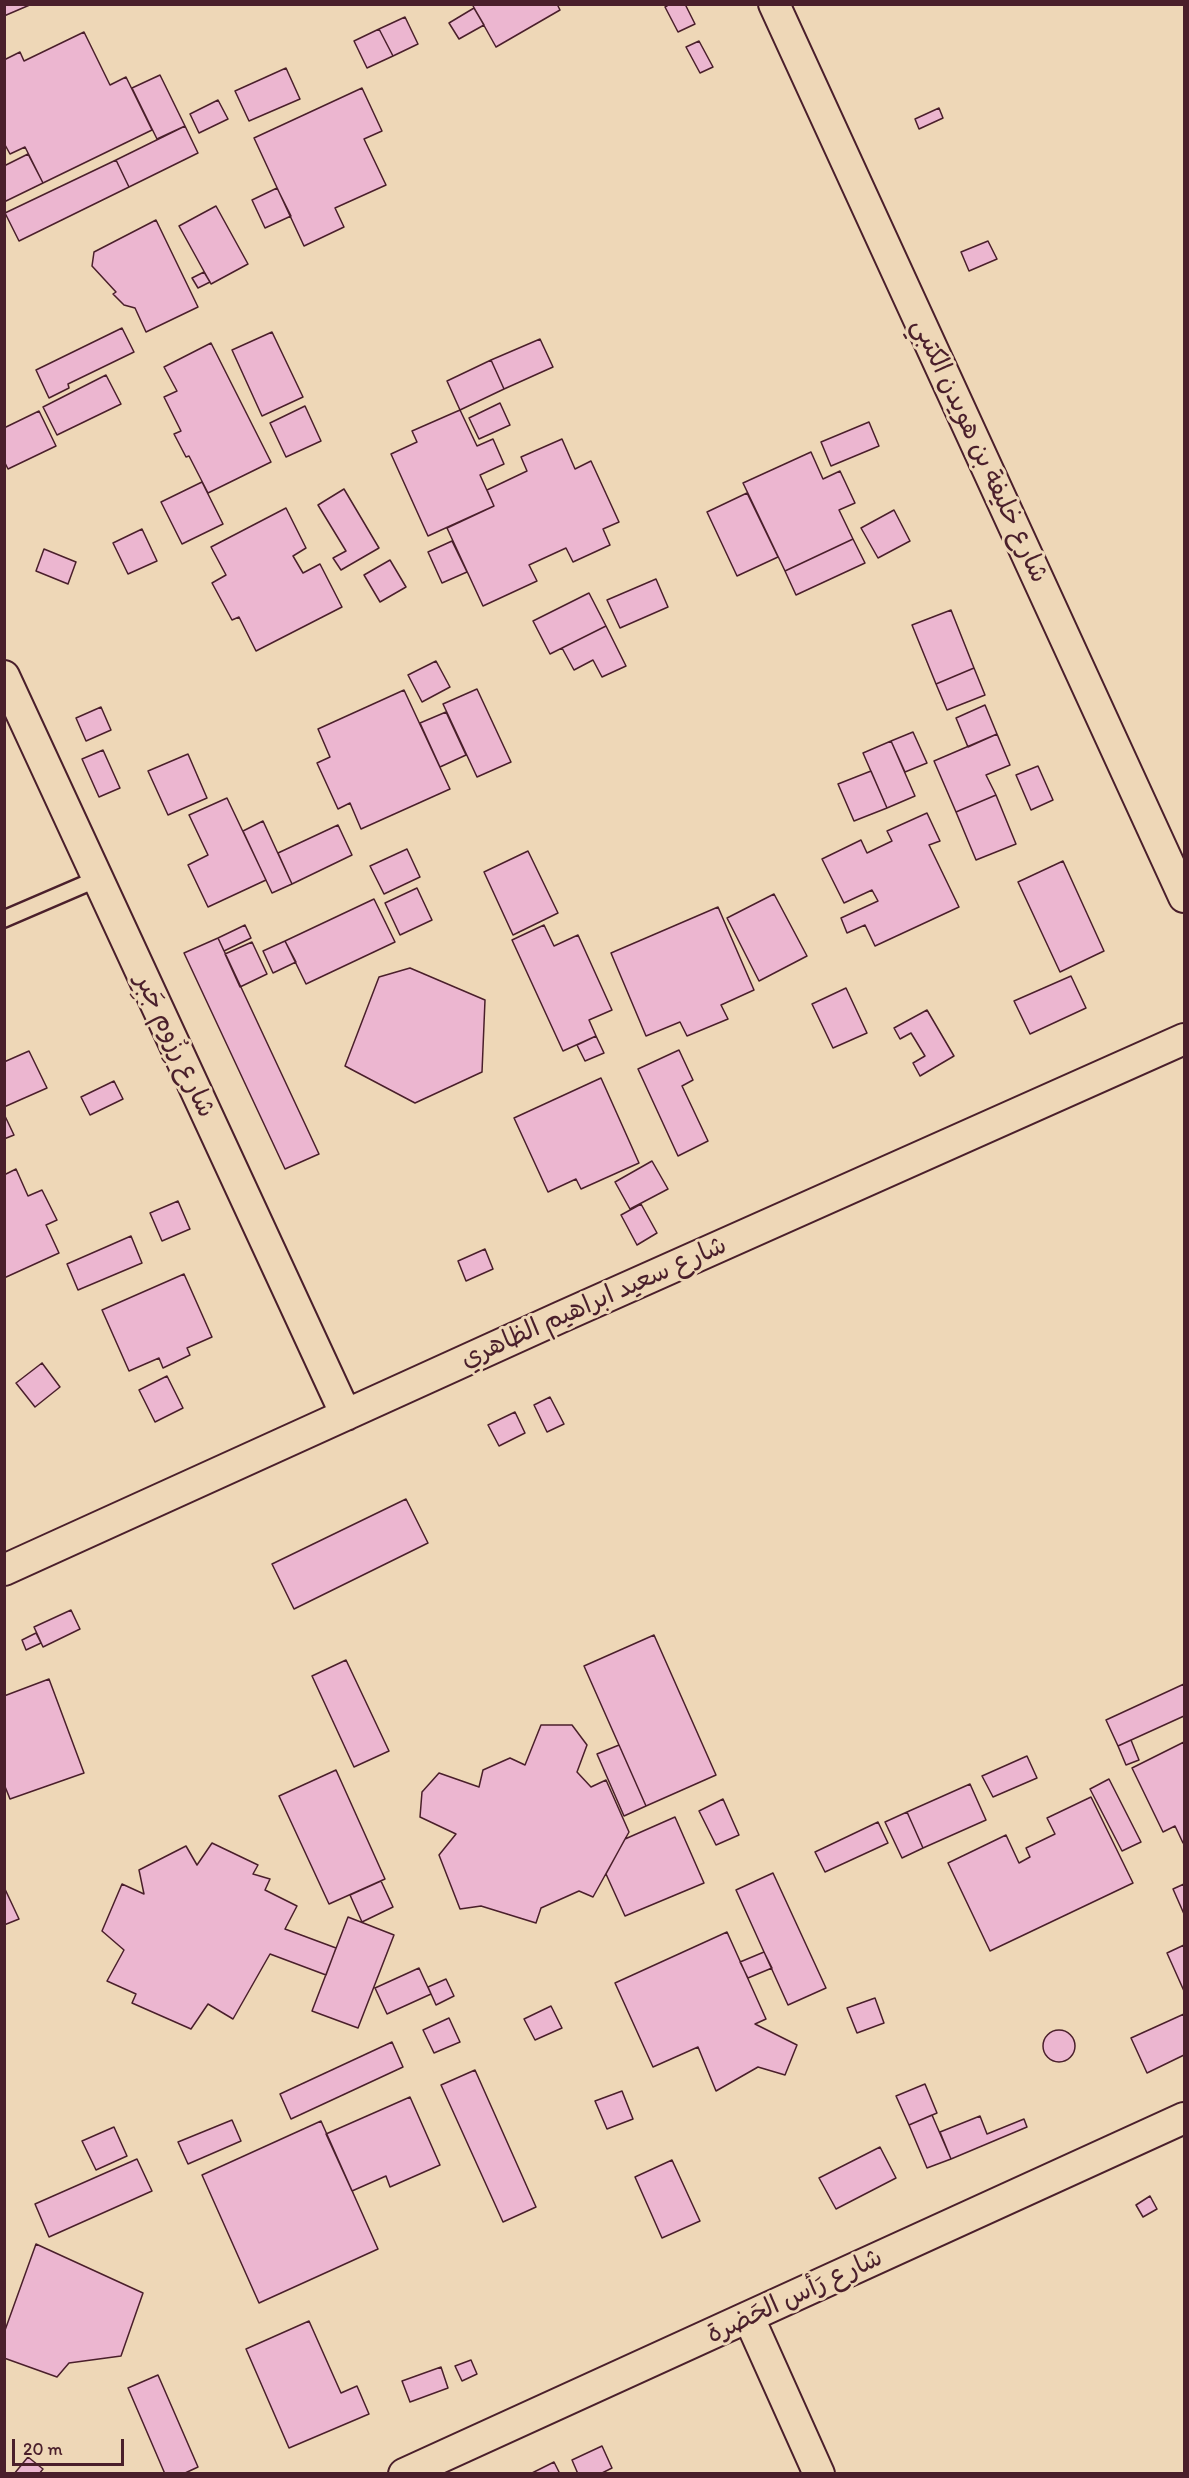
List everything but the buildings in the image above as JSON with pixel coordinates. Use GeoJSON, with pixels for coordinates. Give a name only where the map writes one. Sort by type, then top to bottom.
{"type":"FeatureCollection","features":[{"type":"Feature","properties":{"kind":"street","name":"شارع خليفة بن هويدن الكتبي"},"geometry":{"type":"LineString","coordinates":[[774,4],[1185,897]]}},
{"type":"Feature","properties":{"kind":"street","name":"شارع رِزُوم جَبِر"},"geometry":{"type":"LineString","coordinates":[[4,676],[346,1415]]}},
{"type":"Feature","properties":{"kind":"street","name":"شارع سعيد ابراهيم الظاهري"},"geometry":{"type":"LineString","coordinates":[[4,1570],[1185,1039]]}},
{"type":"Feature","properties":{"kind":"street","name":"شارع رَأس الحَضرة"},"geometry":{"type":"LineString","coordinates":[[404,2474],[1185,2118]]}},
{"type":"Feature","properties":{"kind":"street"},"geometry":{"type":"LineString","coordinates":[[749,2318],[819,2474]]}},
{"type":"Feature","properties":{"kind":"lane"},"geometry":{"type":"LineString","coordinates":[[4,919],[97,879]]}}]}
